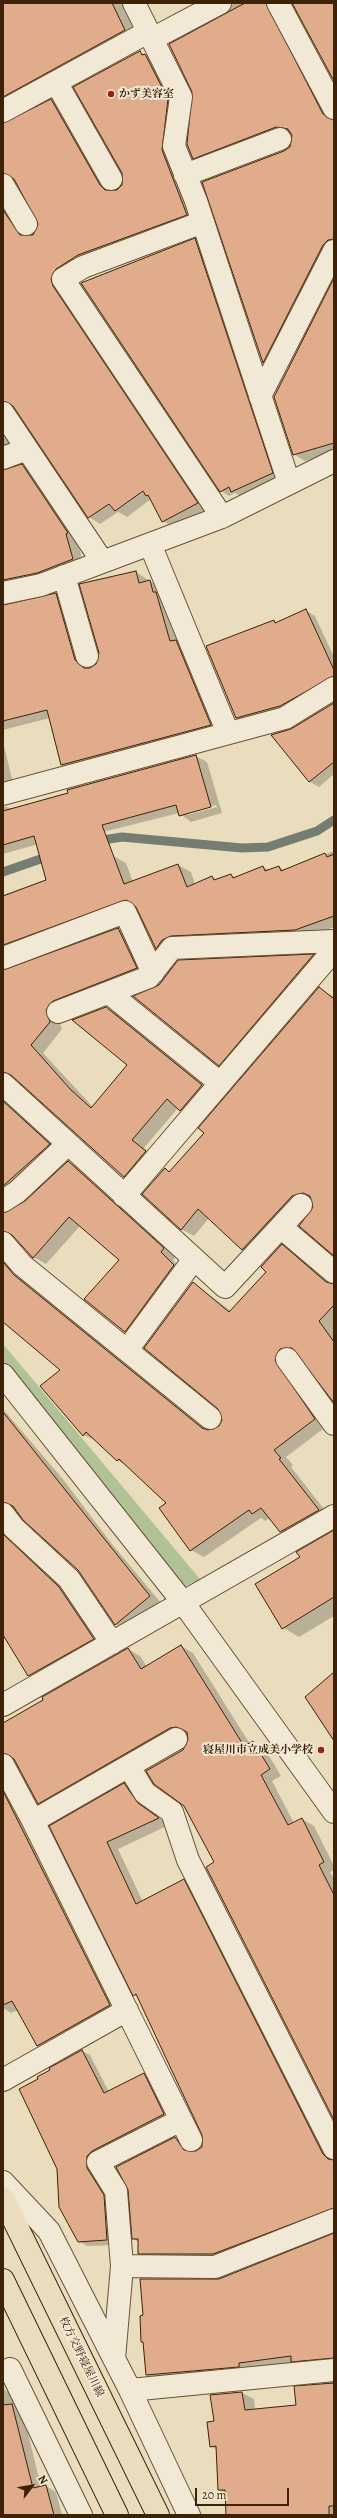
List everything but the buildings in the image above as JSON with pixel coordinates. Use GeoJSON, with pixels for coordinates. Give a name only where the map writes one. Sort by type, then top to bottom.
{"type":"FeatureCollection","features":[{"type":"Feature","properties":{"kind":"main road","name":"枚方交野寝屋川線"},"geometry":{"type":"LineString","coordinates":[[3,2198],[158,2515]]}},
{"type":"Feature","properties":{"kind":"main road"},"geometry":{"type":"LineString","coordinates":[[3,2280],[117,2515]]}},
{"type":"Feature","properties":{"kind":"street"},"geometry":{"type":"LineString","coordinates":[[134,3],[181,97],[174,146],[203,222],[290,483]]}},
{"type":"Feature","properties":{"kind":"street"},"geometry":{"type":"LineString","coordinates":[[3,111],[56,82],[150,35],[220,3]]}},
{"type":"Feature","properties":{"kind":"street"},"geometry":{"type":"LineString","coordinates":[[278,3],[334,108]]}},
{"type":"Feature","properties":{"kind":"street"},"geometry":{"type":"LineString","coordinates":[[56,82],[111,179]]}},
{"type":"Feature","properties":{"kind":"street"},"geometry":{"type":"LineString","coordinates":[[185,175],[280,139]]}},
{"type":"Feature","properties":{"kind":"street"},"geometry":{"type":"LineString","coordinates":[[3,185],[26,224]]}},
{"type":"Feature","properties":{"kind":"street"},"geometry":{"type":"LineString","coordinates":[[203,222],[83,267],[63,279],[222,517]]}},
{"type":"Feature","properties":{"kind":"street"},"geometry":{"type":"LineString","coordinates":[[260,396],[334,251]]}},
{"type":"Feature","properties":{"kind":"street"},"geometry":{"type":"LineString","coordinates":[[3,413],[102,561]]}},
{"type":"Feature","properties":{"kind":"street"},"geometry":{"type":"LineString","coordinates":[[3,458],[27,449]]}},
{"type":"Feature","properties":{"kind":"street"},"geometry":{"type":"LineString","coordinates":[[3,593],[41,585],[222,517],[334,461]]}},
{"type":"Feature","properties":{"kind":"street"},"geometry":{"type":"LineString","coordinates":[[150,544],[228,733]]}},
{"type":"Feature","properties":{"kind":"street"},"geometry":{"type":"LineString","coordinates":[[64,576],[87,656]]}},
{"type":"Feature","properties":{"kind":"street"},"geometry":{"type":"LineString","coordinates":[[3,794],[285,718],[334,688]]}},
{"type":"Feature","properties":{"kind":"street"},"geometry":{"type":"LineString","coordinates":[[3,958],[125,912],[153,973]]}},
{"type":"Feature","properties":{"kind":"street"},"geometry":{"type":"LineString","coordinates":[[58,1012],[149,977],[172,948],[334,941]]}},
{"type":"Feature","properties":{"kind":"street"},"geometry":{"type":"LineString","coordinates":[[124,1196],[334,950]]}},
{"type":"Feature","properties":{"kind":"street"},"geometry":{"type":"LineString","coordinates":[[109,993],[220,1084]]}},
{"type":"Feature","properties":{"kind":"street"},"geometry":{"type":"LineString","coordinates":[[3,1084],[225,1287],[282,1228],[301,1205]]}},
{"type":"Feature","properties":{"kind":"street"},"geometry":{"type":"LineString","coordinates":[[3,1201],[17,1192],[68,1144]]}},
{"type":"Feature","properties":{"kind":"street"},"geometry":{"type":"LineString","coordinates":[[282,1228],[334,1272]]}},
{"type":"Feature","properties":{"kind":"street"},"geometry":{"type":"LineString","coordinates":[[3,1243],[22,1265],[210,1418]]}},
{"type":"Feature","properties":{"kind":"street"},"geometry":{"type":"LineString","coordinates":[[126,1350],[194,1259]]}},
{"type":"Feature","properties":{"kind":"street"},"geometry":{"type":"LineString","coordinates":[[287,1359],[334,1424]]}},
{"type":"Feature","properties":{"kind":"street"},"geometry":{"type":"LineString","coordinates":[[3,1375],[182,1601],[334,1812]]}},
{"type":"Feature","properties":{"kind":"street"},"geometry":{"type":"LineString","coordinates":[[3,1514],[14,1528],[69,1579],[112,1643]]}},
{"type":"Feature","properties":{"kind":"street"},"geometry":{"type":"LineString","coordinates":[[3,1705],[182,1601],[334,1516]]}},
{"type":"Feature","properties":{"kind":"street"},"geometry":{"type":"LineString","coordinates":[[33,1820],[176,1739]]}},
{"type":"Feature","properties":{"kind":"street"},"geometry":{"type":"LineString","coordinates":[[3,1765],[33,1820],[191,2140]]}},
{"type":"Feature","properties":{"kind":"street"},"geometry":{"type":"LineString","coordinates":[[129,1767],[145,1793],[172,1812],[188,1860],[334,2148]]}},
{"type":"Feature","properties":{"kind":"street"},"geometry":{"type":"LineString","coordinates":[[3,2080],[127,2010]]}},
{"type":"Feature","properties":{"kind":"street"},"geometry":{"type":"LineString","coordinates":[[114,2359],[122,2266],[116,2191],[98,2162],[181,2120]]}},
{"type":"Feature","properties":{"kind":"street"},"geometry":{"type":"LineString","coordinates":[[3,2182],[49,2230],[130,2390],[189,2515]]}},
{"type":"Feature","properties":{"kind":"street"},"geometry":{"type":"LineString","coordinates":[[122,2266],[215,2267],[334,2220]]}},
{"type":"Feature","properties":{"kind":"street"},"geometry":{"type":"LineString","coordinates":[[5,2365],[81,2515]]}},
{"type":"Feature","properties":{"kind":"street"},"geometry":{"type":"LineString","coordinates":[[130,2390],[334,2370]]}},
{"type":"Feature","properties":{"kind":"green space"},"geometry":{"type":"Polygon","coordinates":[[[3,1344],[200,1579],[167,1595],[3,1388],[3,1344]]]}},
{"type":"Feature","properties":{"kind":"waterway"},"geometry":{"type":"LineString","coordinates":[[96,841],[122,837],[242,848],[268,847],[317,831],[334,820]]}},
{"type":"Feature","properties":{"kind":"waterway"},"geometry":{"type":"LineString","coordinates":[[3,872],[52,855]]}},
{"type":"Feature","properties":{"kind":"place","name":"かず美容室"},"geometry":{"type":"Point","coordinates":[111,94]}},
{"type":"Feature","properties":{"kind":"place","name":"寝屋川市立成美小学校"},"geometry":{"type":"Point","coordinates":[321,1750]}}]}
